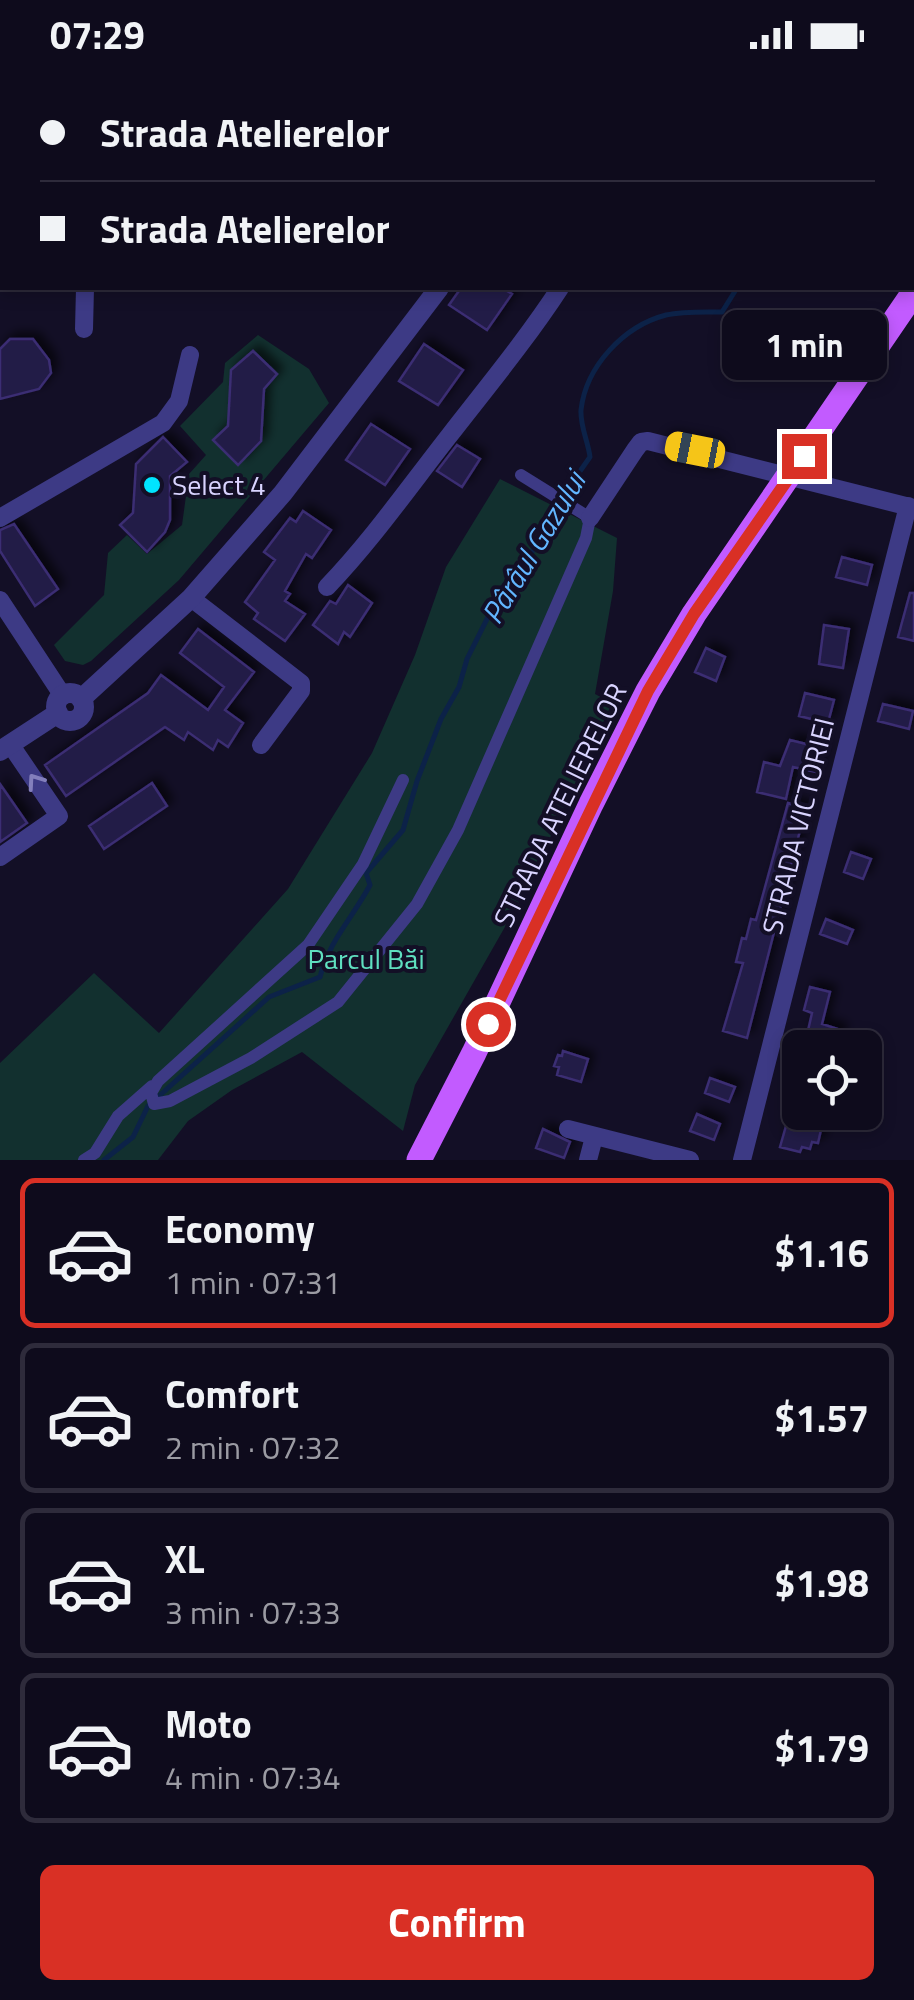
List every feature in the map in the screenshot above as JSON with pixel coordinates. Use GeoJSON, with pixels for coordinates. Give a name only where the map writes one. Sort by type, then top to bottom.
{"type":"FeatureCollection","features":[{"type":"Feature","properties":{"kind":"main road","name":"STRADA ATELIERELOR"},"geometry":{"type":"LineString","coordinates":[[419,1160],[648,691],[694,614],[914,292]]}},
{"type":"Feature","properties":{"kind":"street"},"geometry":{"type":"LineString","coordinates":[[84,330],[85,290]]}},
{"type":"Feature","properties":{"kind":"street"},"geometry":{"type":"LineString","coordinates":[[0,856],[59,816],[5,747],[67,703],[192,598],[283,493],[436,290]]}},
{"type":"Feature","properties":{"kind":"street"},"geometry":{"type":"LineString","coordinates":[[328,587],[354,560],[462,422],[559,290]]}},
{"type":"Feature","properties":{"kind":"street"},"geometry":{"type":"LineString","coordinates":[[0,518],[163,423],[179,402],[190,354]]}},
{"type":"Feature","properties":{"kind":"street"},"geometry":{"type":"LineString","coordinates":[[158,1081],[152,1102],[170,1101],[251,1058],[338,1002],[417,904],[458,830],[536,659],[586,538],[590,518],[641,442],[695,450],[788,479],[911,507]]}},
{"type":"Feature","properties":{"kind":"street"},"geometry":{"type":"LineString","coordinates":[[521,474],[590,518]]}},
{"type":"Feature","properties":{"kind":"street","name":"STRADA VICTORIEI"},"geometry":{"type":"LineString","coordinates":[[742,1160],[911,507]]}},
{"type":"Feature","properties":{"kind":"street"},"geometry":{"type":"LineString","coordinates":[[192,598],[301,684],[302,691],[261,744]]}},
{"type":"Feature","properties":{"kind":"street"},"geometry":{"type":"LineString","coordinates":[[0,600],[67,703]]}},
{"type":"Feature","properties":{"kind":"street"},"geometry":{"type":"LineString","coordinates":[[84,1160],[95,1153],[118,1116],[308,946],[363,864],[403,780]]}},
{"type":"Feature","properties":{"kind":"street"},"geometry":{"type":"LineString","coordinates":[[568,1129],[690,1160]]}},
{"type":"Feature","properties":{"kind":"street"},"geometry":{"type":"LineString","coordinates":[[588,1160],[594,1137]]}},
{"type":"Feature","properties":{"kind":"green space"},"geometry":{"type":"Polygon","coordinates":[[[258,335],[309,369],[329,403],[179,580],[91,661],[83,665],[65,661],[54,645],[104,595],[108,553],[127,535],[147,554],[182,525],[189,474],[206,455],[180,426],[223,382],[225,363],[258,335]]]}},
{"type":"Feature","properties":{"kind":"green space","name":"Parcul Băi"},"geometry":{"type":"Polygon","coordinates":[[[500,479],[617,538],[613,591],[595,694],[612,703],[526,890],[415,1085],[403,1131],[302,1052],[232,1090],[188,1121],[158,1160],[0,1160],[0,1063],[94,973],[159,1033],[288,889],[372,753],[415,655],[446,567],[500,479]]]}},
{"type":"Feature","properties":{"kind":"building"},"geometry":{"type":"Polygon","coordinates":[[[460,290],[505,290],[512,294],[487,330],[449,305],[460,290]]]}},
{"type":"Feature","properties":{"kind":"building"},"geometry":{"type":"Polygon","coordinates":[[[10,339],[33,339],[49,360],[51,373],[39,389],[0,399],[0,349],[10,339]]]}},
{"type":"Feature","properties":{"kind":"building"},"geometry":{"type":"Polygon","coordinates":[[[424,344],[463,370],[438,405],[399,381],[424,344]]]}},
{"type":"Feature","properties":{"kind":"building"},"geometry":{"type":"Polygon","coordinates":[[[253,351],[277,374],[264,389],[261,441],[238,465],[213,440],[228,426],[231,370],[253,351]]]}},
{"type":"Feature","properties":{"kind":"building"},"geometry":{"type":"Polygon","coordinates":[[[371,424],[410,449],[385,485],[346,460],[371,424]]]}},
{"type":"Feature","properties":{"kind":"building","name":"Select 4"},"geometry":{"type":"Polygon","coordinates":[[[163,437],[187,462],[170,476],[170,520],[147,552],[120,525],[133,513],[136,464],[163,437]]]}},
{"type":"Feature","properties":{"kind":"building"},"geometry":{"type":"Polygon","coordinates":[[[457,445],[480,459],[462,487],[437,471],[457,445]]]}},
{"type":"Feature","properties":{"kind":"building"},"geometry":{"type":"Polygon","coordinates":[[[303,511],[331,530],[312,558],[306,554],[285,591],[290,594],[285,601],[305,614],[285,641],[254,619],[258,613],[245,602],[275,560],[264,552],[290,518],[296,522],[303,511]]]}},
{"type":"Feature","properties":{"kind":"building"},"geometry":{"type":"Polygon","coordinates":[[[14,524],[58,589],[35,606],[0,551],[0,530],[14,524]]]}},
{"type":"Feature","properties":{"kind":"building"},"geometry":{"type":"Polygon","coordinates":[[[842,557],[872,565],[867,585],[836,577],[842,557]]]}},
{"type":"Feature","properties":{"kind":"building"},"geometry":{"type":"Polygon","coordinates":[[[348,585],[372,603],[350,637],[344,632],[338,644],[313,625],[330,601],[336,604],[348,585]]]}},
{"type":"Feature","properties":{"kind":"building"},"geometry":{"type":"Polygon","coordinates":[[[910,593],[914,593],[914,641],[898,637],[910,593]]]}},
{"type":"Feature","properties":{"kind":"building"},"geometry":{"type":"Polygon","coordinates":[[[824,625],[849,629],[843,668],[819,664],[824,625]]]}},
{"type":"Feature","properties":{"kind":"building"},"geometry":{"type":"Polygon","coordinates":[[[198,629],[254,672],[225,710],[243,723],[228,747],[218,740],[213,750],[188,732],[184,740],[165,727],[66,796],[45,765],[148,693],[161,675],[208,710],[224,687],[180,653],[198,629]]]}},
{"type":"Feature","properties":{"kind":"building"},"geometry":{"type":"Polygon","coordinates":[[[706,648],[725,657],[716,681],[695,672],[706,648]]]}},
{"type":"Feature","properties":{"kind":"building"},"geometry":{"type":"Polygon","coordinates":[[[805,693],[834,700],[828,723],[799,716],[805,693]]]}},
{"type":"Feature","properties":{"kind":"building"},"geometry":{"type":"Polygon","coordinates":[[[883,704],[913,711],[909,729],[878,721],[883,704]]]}},
{"type":"Feature","properties":{"kind":"building"},"geometry":{"type":"Polygon","coordinates":[[[790,740],[822,748],[816,772],[793,767],[786,799],[757,792],[764,762],[780,766],[790,740]]]}},
{"type":"Feature","properties":{"kind":"building"},"geometry":{"type":"Polygon","coordinates":[[[152,783],[167,806],[104,849],[89,826],[152,783]]]}},
{"type":"Feature","properties":{"kind":"building"},"geometry":{"type":"Polygon","coordinates":[[[0,784],[27,823],[0,842],[0,784]]]}},
{"type":"Feature","properties":{"kind":"building"},"geometry":{"type":"Polygon","coordinates":[[[788,803],[806,807],[747,1038],[723,1031],[743,963],[736,962],[742,938],[746,939],[751,919],[756,920],[788,803]]]}},
{"type":"Feature","properties":{"kind":"building"},"geometry":{"type":"Polygon","coordinates":[[[851,852],[871,859],[863,879],[844,872],[851,852]]]}},
{"type":"Feature","properties":{"kind":"building"},"geometry":{"type":"Polygon","coordinates":[[[826,919],[853,930],[847,944],[820,934],[826,919]]]}},
{"type":"Feature","properties":{"kind":"building"},"geometry":{"type":"Polygon","coordinates":[[[810,987],[830,992],[822,1024],[841,1030],[808,1030],[812,1013],[804,1010],[810,987]]]}},
{"type":"Feature","properties":{"kind":"building"},"geometry":{"type":"Polygon","coordinates":[[[563,1051],[588,1059],[581,1082],[557,1075],[559,1067],[554,1066],[563,1051]]]}},
{"type":"Feature","properties":{"kind":"building"},"geometry":{"type":"Polygon","coordinates":[[[710,1078],[735,1087],[729,1102],[705,1093],[710,1078]]]}},
{"type":"Feature","properties":{"kind":"building"},"geometry":{"type":"Polygon","coordinates":[[[697,1114],[720,1124],[714,1140],[690,1131],[697,1114]]]}},
{"type":"Feature","properties":{"kind":"building"},"geometry":{"type":"Polygon","coordinates":[[[543,1129],[570,1142],[564,1158],[536,1148],[543,1129]]]}},
{"type":"Feature","properties":{"kind":"building"},"geometry":{"type":"Polygon","coordinates":[[[785,1130],[821,1130],[818,1143],[812,1142],[810,1149],[802,1147],[800,1152],[780,1147],[785,1130]]]}},
{"type":"Feature","properties":{"kind":"waterway","name":"Pârâul Gazului"},"geometry":{"type":"LineString","coordinates":[[104,1160],[133,1137],[148,1106],[269,997],[320,977],[335,940],[370,885],[366,873],[403,830],[441,719],[490,613],[536,546],[563,486],[590,457],[581,410],[590,378],[610,350],[636,328],[666,315],[722,312],[736,290]]}},
{"type":"Feature","properties":{"kind":"place","name":"Select 4"},"geometry":{"type":"Point","coordinates":[152,485]}},
{"type":"Feature","properties":{"kind":"route"},"geometry":{"type":"LineString","coordinates":[[488,1024],[648,691],[694,614],[804,456]]}}]}
